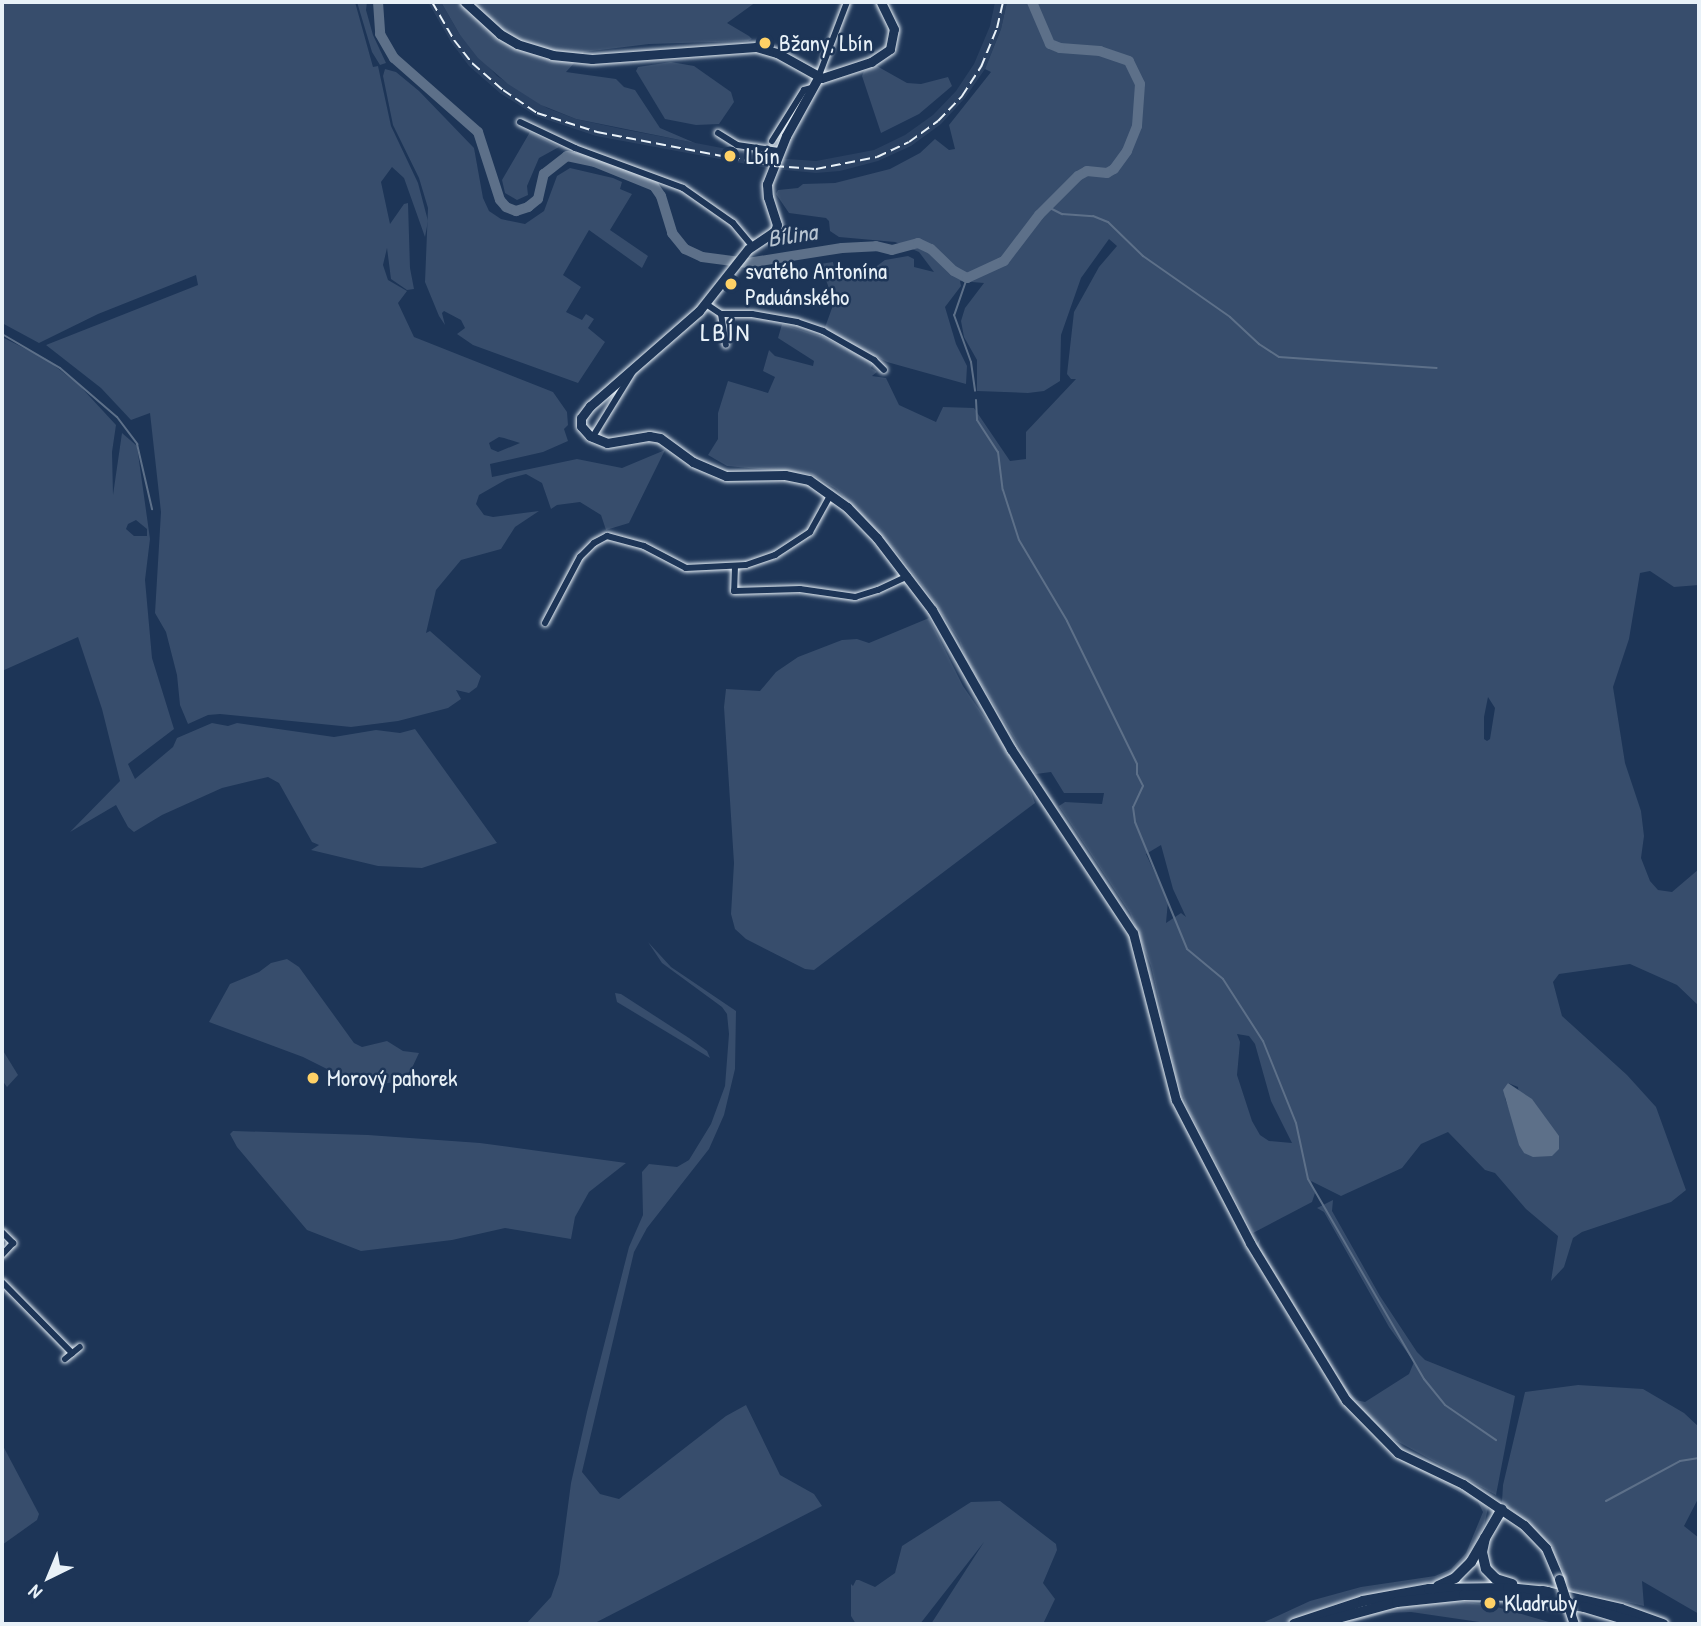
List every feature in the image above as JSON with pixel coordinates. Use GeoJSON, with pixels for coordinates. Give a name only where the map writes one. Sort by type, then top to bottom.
{"type":"FeatureCollection","features":[{"type":"Feature","properties":{"kind":"highway"},"geometry":{"type":"LineString","coordinates":[[1429,1589],[1462,1573],[1502,1509]]}},
{"type":"Feature","properties":{"kind":"highway"},"geometry":{"type":"LineString","coordinates":[[1485,1538],[1483,1561],[1490,1575],[1626,1624]]}},
{"type":"Feature","properties":{"kind":"highway"},"geometry":{"type":"LineString","coordinates":[[1294,1624],[1363,1601],[1429,1589],[1494,1587],[1621,1609],[1663,1624]]}},
{"type":"Feature","properties":{"kind":"highway"},"geometry":{"type":"LineString","coordinates":[[1316,1624],[1366,1609],[1432,1597],[1511,1596],[1549,1597],[1641,1624]]}},
{"type":"Feature","properties":{"kind":"street"},"geometry":{"type":"LineString","coordinates":[[465,2],[500,34],[517,44],[552,55],[592,59],[756,47],[783,57],[818,78],[830,77],[862,66],[890,48],[894,29],[881,2]]}},
{"type":"Feature","properties":{"kind":"street"},"geometry":{"type":"LineString","coordinates":[[847,2],[818,78],[779,152],[767,190],[775,217],[775,231],[744,253],[734,270],[706,304],[584,413],[581,426],[593,438],[614,444],[649,436],[660,438],[714,473],[726,477],[795,476],[809,480],[831,494],[877,538],[932,610],[1011,749],[1133,933],[1176,1100],[1251,1243],[1354,1412],[1398,1453],[1463,1485],[1502,1509],[1537,1536],[1554,1563],[1574,1624]]}},
{"type":"Feature","properties":{"kind":"street"},"geometry":{"type":"LineString","coordinates":[[772,141],[804,90],[811,89]]}},
{"type":"Feature","properties":{"kind":"street"},"geometry":{"type":"LineString","coordinates":[[520,122],[575,148],[683,188],[733,223],[752,246]]}},
{"type":"Feature","properties":{"kind":"street"},"geometry":{"type":"LineString","coordinates":[[718,133],[737,145],[779,152]]}},
{"type":"Feature","properties":{"kind":"street"},"geometry":{"type":"LineString","coordinates":[[706,304],[721,314],[752,314],[797,322],[823,331],[874,360],[884,370]]}},
{"type":"Feature","properties":{"kind":"street"},"geometry":{"type":"LineString","coordinates":[[721,314],[726,345]]}},
{"type":"Feature","properties":{"kind":"street"},"geometry":{"type":"LineString","coordinates":[[593,438],[636,365]]}},
{"type":"Feature","properties":{"kind":"street"},"geometry":{"type":"LineString","coordinates":[[545,623],[580,557],[594,543],[607,536],[644,546],[686,568],[735,566],[775,555],[794,545],[815,526],[831,494]]}},
{"type":"Feature","properties":{"kind":"street"},"geometry":{"type":"LineString","coordinates":[[735,566],[734,592],[800,589],[855,597],[908,576]]}},
{"type":"Feature","properties":{"kind":"street"},"geometry":{"type":"LineString","coordinates":[[2,1232],[13,1243],[2,1255]]}},
{"type":"Feature","properties":{"kind":"street"},"geometry":{"type":"LineString","coordinates":[[2,1282],[72,1353]]}},
{"type":"Feature","properties":{"kind":"street"},"geometry":{"type":"LineString","coordinates":[[65,1359],[80,1347]]}},
{"type":"Feature","properties":{"kind":"shaded area"},"geometry":{"type":"Polygon","coordinates":[[[2,2],[355,2],[373,67],[378,66],[391,126],[418,183],[428,221],[425,237],[404,178],[392,167],[381,182],[390,224],[404,204],[408,203],[410,268],[414,289],[407,290],[391,279],[387,248],[383,265],[388,280],[407,291],[398,303],[414,337],[553,392],[567,412],[568,425],[564,429],[568,441],[543,452],[490,464],[492,477],[577,459],[622,468],[665,450],[629,523],[606,530],[601,515],[580,502],[557,505],[551,509],[542,483],[526,474],[507,479],[479,495],[476,504],[484,515],[493,517],[539,511],[515,527],[501,549],[461,560],[436,590],[426,633],[430,631],[481,676],[477,687],[469,693],[456,690],[461,699],[448,708],[398,721],[351,727],[220,714],[208,715],[188,724],[180,705],[177,675],[166,632],[155,613],[161,512],[150,413],[131,420],[101,388],[46,345],[198,285],[196,275],[98,314],[39,343],[2,323],[2,2]],[[499,437],[489,443],[491,449],[498,452],[520,443],[499,437]]]}},
{"type":"Feature","properties":{"kind":"shaded area"},"geometry":{"type":"Polygon","coordinates":[[[357,2],[367,2],[366,10],[373,35],[386,63],[380,65],[372,52],[357,2]]]}},
{"type":"Feature","properties":{"kind":"shaded area"},"geometry":{"type":"Polygon","coordinates":[[[428,2],[441,2],[460,35],[497,76],[547,108],[576,119],[622,129],[775,158],[816,161],[874,150],[905,135],[933,115],[956,91],[974,64],[990,26],[995,2],[1007,2],[1001,29],[985,69],[965,98],[941,124],[911,146],[878,161],[840,171],[816,173],[773,169],[596,136],[536,116],[500,93],[469,66],[451,42],[428,2]]]}},
{"type":"Feature","properties":{"kind":"shaded area"},"geometry":{"type":"Polygon","coordinates":[[[441,2],[756,2],[727,23],[752,39],[748,41],[649,44],[584,52],[566,72],[616,79],[624,87],[635,90],[660,128],[695,143],[576,119],[541,105],[508,84],[478,58],[460,35],[441,2]]]}},
{"type":"Feature","properties":{"kind":"shaded area"},"geometry":{"type":"Polygon","coordinates":[[[1007,2],[1699,2],[1699,585],[1674,587],[1650,571],[1640,573],[1629,639],[1613,687],[1625,763],[1641,811],[1644,836],[1641,858],[1650,881],[1658,890],[1672,892],[1699,869],[1699,1006],[1677,985],[1630,964],[1559,974],[1553,982],[1562,1016],[1627,1075],[1656,1107],[1686,1190],[1671,1202],[1582,1232],[1573,1238],[1564,1267],[1551,1281],[1558,1236],[1526,1209],[1495,1173],[1485,1170],[1448,1132],[1421,1144],[1402,1168],[1341,1196],[1311,1181],[1315,1193],[1312,1202],[1253,1233],[1187,1107],[1177,1080],[1151,966],[1130,913],[1059,806],[1065,802],[1102,804],[1104,793],[1064,793],[1051,772],[1036,774],[966,659],[959,640],[930,596],[899,555],[836,489],[811,474],[727,466],[708,455],[718,439],[718,413],[728,381],[768,393],[775,377],[763,371],[769,350],[775,356],[813,366],[814,361],[778,338],[782,324],[823,337],[873,364],[871,368],[877,372],[872,376],[886,378],[899,405],[936,422],[943,407],[974,408],[1010,461],[1026,459],[1026,432],[1076,379],[1071,379],[1067,374],[1074,312],[1099,267],[1117,246],[1109,239],[1081,278],[1061,335],[1060,381],[1044,391],[1028,393],[977,391],[977,360],[964,337],[961,321],[965,308],[984,283],[960,281],[961,286],[945,307],[956,344],[967,366],[966,384],[887,362],[824,330],[832,308],[830,291],[820,264],[833,262],[835,273],[847,278],[861,270],[870,271],[885,260],[908,256],[914,259],[914,267],[934,272],[919,252],[895,242],[839,237],[830,231],[826,218],[789,213],[776,194],[778,190],[798,188],[803,184],[835,183],[890,169],[920,153],[935,139],[949,150],[955,149],[949,125],[991,72],[985,69],[1001,29],[1007,2]],[[1488,697],[1484,739],[1487,741],[1490,739],[1495,708],[1488,697]],[[1161,845],[1146,854],[1168,901],[1166,923],[1181,913],[1186,917],[1173,889],[1161,845]],[[1237,1034],[1240,1042],[1237,1075],[1252,1121],[1260,1135],[1269,1141],[1292,1143],[1271,1101],[1255,1044],[1249,1036],[1237,1034]],[[1508,1083],[1505,1098],[1524,1153],[1518,1087],[1508,1083]]]}},
{"type":"Feature","properties":{"kind":"shaded area"},"geometry":{"type":"Polygon","coordinates":[[[671,62],[694,66],[731,92],[734,102],[719,124],[696,125],[665,119],[636,71],[638,67],[671,62]]]}},
{"type":"Feature","properties":{"kind":"shaded area"},"geometry":{"type":"Polygon","coordinates":[[[875,65],[907,83],[921,84],[948,77],[952,86],[919,114],[881,133],[862,76],[864,71],[875,65]]]}},
{"type":"Feature","properties":{"kind":"shaded area"},"geometry":{"type":"Polygon","coordinates":[[[385,69],[396,72],[419,91],[474,148],[483,198],[489,211],[501,219],[525,224],[544,211],[557,176],[570,168],[613,178],[622,182],[620,189],[632,194],[610,230],[648,256],[642,268],[589,230],[563,275],[581,287],[566,312],[582,320],[586,314],[594,319],[588,328],[605,342],[578,383],[473,345],[457,334],[465,328],[461,320],[444,311],[442,313],[445,325],[439,316],[425,282],[428,208],[419,178],[393,125],[383,76],[385,69]]]}},
{"type":"Feature","properties":{"kind":"shaded area"},"geometry":{"type":"Polygon","coordinates":[[[530,132],[559,147],[539,158],[527,186],[528,195],[517,200],[505,193],[502,180],[530,132]]]}},
{"type":"Feature","properties":{"kind":"shaded area"},"geometry":{"type":"Polygon","coordinates":[[[2,337],[46,359],[79,385],[116,425],[112,452],[113,495],[122,433],[137,446],[150,539],[145,580],[152,658],[174,729],[128,764],[135,779],[173,747],[177,738],[212,723],[228,726],[237,723],[334,737],[376,730],[400,733],[415,729],[497,843],[422,868],[378,866],[311,850],[319,845],[312,842],[279,783],[268,777],[222,788],[162,815],[134,832],[128,827],[116,805],[70,832],[120,781],[102,709],[78,637],[2,671],[2,337]],[[136,520],[128,524],[126,529],[134,536],[147,536],[147,529],[136,520]]]}},
{"type":"Feature","properties":{"kind":"shaded area"},"geometry":{"type":"Polygon","coordinates":[[[929,618],[963,686],[1025,776],[1035,803],[814,970],[805,969],[746,939],[735,929],[731,914],[734,863],[724,707],[726,689],[760,691],[776,672],[798,657],[842,640],[857,639],[869,643],[929,618]]]}},
{"type":"Feature","properties":{"kind":"shaded area"},"geometry":{"type":"Polygon","coordinates":[[[648,942],[671,967],[736,1011],[735,1069],[724,1115],[709,1149],[647,1228],[634,1252],[582,1472],[600,1494],[619,1499],[726,1416],[746,1405],[780,1475],[814,1494],[822,1506],[593,1624],[526,1624],[551,1597],[559,1574],[571,1483],[587,1412],[629,1247],[643,1215],[642,1172],[649,1164],[677,1167],[689,1160],[711,1124],[725,1086],[729,1034],[727,1014],[722,1007],[662,963],[648,942]]]}},
{"type":"Feature","properties":{"kind":"shaded area"},"geometry":{"type":"Polygon","coordinates":[[[287,959],[299,967],[354,1043],[362,1047],[387,1041],[403,1051],[419,1053],[411,1070],[401,1081],[363,1087],[303,1057],[209,1022],[230,984],[259,972],[271,963],[287,959]]]}},
{"type":"Feature","properties":{"kind":"shaded area"},"geometry":{"type":"Polygon","coordinates":[[[615,993],[621,994],[689,1038],[707,1051],[710,1058],[617,1002],[615,993]]]}},
{"type":"Feature","properties":{"kind":"shaded area"},"geometry":{"type":"Polygon","coordinates":[[[2,1049],[18,1075],[7,1087],[2,1080],[2,1049]]]}},
{"type":"Feature","properties":{"kind":"shaded area"},"geometry":{"type":"Polygon","coordinates":[[[1508,1083],[1532,1099],[1559,1136],[1559,1149],[1552,1156],[1533,1157],[1524,1153],[1519,1145],[1503,1090],[1508,1083]]]}},
{"type":"Feature","properties":{"kind":"shaded area"},"geometry":{"type":"Polygon","coordinates":[[[233,1131],[368,1135],[480,1143],[626,1163],[589,1192],[575,1217],[571,1239],[505,1228],[452,1240],[361,1251],[307,1230],[237,1147],[230,1134],[233,1131]]]}},
{"type":"Feature","properties":{"kind":"shaded area"},"geometry":{"type":"Polygon","coordinates":[[[1333,1200],[1332,1211],[1380,1296],[1417,1352],[1425,1360],[1515,1396],[1496,1495],[1380,1432],[1356,1410],[1256,1245],[1260,1239],[1259,1246],[1341,1381],[1356,1400],[1365,1402],[1409,1374],[1414,1362],[1389,1327],[1324,1212],[1317,1208],[1333,1200]]]}},
{"type":"Feature","properties":{"kind":"shaded area"},"geometry":{"type":"Polygon","coordinates":[[[1578,1385],[1643,1389],[1684,1413],[1699,1427],[1699,1497],[1684,1526],[1699,1538],[1699,1614],[1642,1581],[1644,1606],[1569,1589],[1561,1565],[1535,1530],[1502,1502],[1503,1485],[1525,1392],[1578,1385]]]}},
{"type":"Feature","properties":{"kind":"shaded area"},"geometry":{"type":"Polygon","coordinates":[[[2,1444],[39,1514],[37,1520],[2,1545],[2,1444]]]}},
{"type":"Feature","properties":{"kind":"shaded area"},"geometry":{"type":"Polygon","coordinates":[[[1393,1453],[1475,1496],[1488,1508],[1484,1526],[1463,1566],[1441,1580],[1343,1601],[1281,1624],[1260,1624],[1310,1601],[1361,1587],[1435,1576],[1451,1569],[1466,1553],[1483,1512],[1478,1502],[1396,1458],[1393,1453]]]}},
{"type":"Feature","properties":{"kind":"shaded area"},"geometry":{"type":"Polygon","coordinates":[[[1000,1501],[1056,1544],[1057,1550],[1043,1583],[1055,1599],[1043,1624],[931,1624],[984,1542],[920,1624],[856,1624],[851,1616],[851,1584],[853,1586],[856,1580],[859,1580],[875,1587],[895,1573],[902,1546],[971,1502],[1000,1501]]]}},
{"type":"Feature","properties":{"kind":"shaded area"},"geometry":{"type":"Polygon","coordinates":[[[1448,1600],[1490,1605],[1556,1624],[1493,1624],[1411,1612],[1386,1613],[1345,1624],[1329,1624],[1394,1607],[1448,1600]]]}},
{"type":"Feature","properties":{"kind":"waterway","name":"Bílina"},"geometry":{"type":"LineString","coordinates":[[378,2],[380,34],[394,58],[478,132],[500,200],[506,207],[516,211],[528,207],[538,199],[544,174],[567,156],[595,162],[654,186],[661,196],[672,233],[685,249],[702,257],[748,263],[842,248],[876,246],[892,250],[918,243],[931,249],[954,271],[967,278],[1004,261],[1039,215],[1078,176],[1087,171],[1107,173],[1114,169],[1127,151],[1137,126],[1140,84],[1129,61],[1100,51],[1060,48],[1050,44],[1032,2]]}},
{"type":"Feature","properties":{"kind":"waterway"},"geometry":{"type":"LineString","coordinates":[[1048,207],[1062,214],[1093,216],[1108,222],[1143,256],[1230,317],[1259,344],[1279,357],[1437,368]]}},
{"type":"Feature","properties":{"kind":"waterway"},"geometry":{"type":"LineString","coordinates":[[967,278],[954,315],[971,362],[975,391]]}},
{"type":"Feature","properties":{"kind":"waterway"},"geometry":{"type":"LineString","coordinates":[[2,334],[60,368],[117,417],[137,444],[152,509]]}},
{"type":"Feature","properties":{"kind":"waterway"},"geometry":{"type":"LineString","coordinates":[[976,400],[977,420],[998,452],[1003,490],[1019,540],[1067,621],[1137,764],[1137,774],[1143,786],[1133,807],[1135,822],[1187,949],[1223,979],[1263,1041],[1296,1123],[1308,1179],[1424,1379],[1445,1405],[1496,1440]]}},
{"type":"Feature","properties":{"kind":"waterway"},"geometry":{"type":"LineString","coordinates":[[1606,1501],[1680,1461],[1699,1458]]}},
{"type":"Feature","properties":{"kind":"railway"},"geometry":{"type":"LineString","coordinates":[[432,2],[454,40],[472,63],[503,90],[537,113],[597,132],[774,166],[816,169],[877,157],[909,142],[938,121],[962,96],[981,67],[997,28],[1003,2]]}},
{"type":"Feature","properties":{"kind":"place","name":"Bžany, Lbín"},"geometry":{"type":"Point","coordinates":[765,43]}},
{"type":"Feature","properties":{"kind":"place","name":"Lbín"},"geometry":{"type":"Point","coordinates":[730,156]}},
{"type":"Feature","properties":{"kind":"place","name":"svatého Antonína Paduánského"},"geometry":{"type":"Point","coordinates":[731,284]}},
{"type":"Feature","properties":{"kind":"place","name":"Morový pahorek"},"geometry":{"type":"Point","coordinates":[313,1078]}},
{"type":"Feature","properties":{"kind":"place","name":"Kladruby"},"geometry":{"type":"Point","coordinates":[1490,1603]}},
{"type":"Feature","properties":{"kind":"district","name":"LBÍN"},"geometry":{"type":"Point","coordinates":[726,332]}}]}
